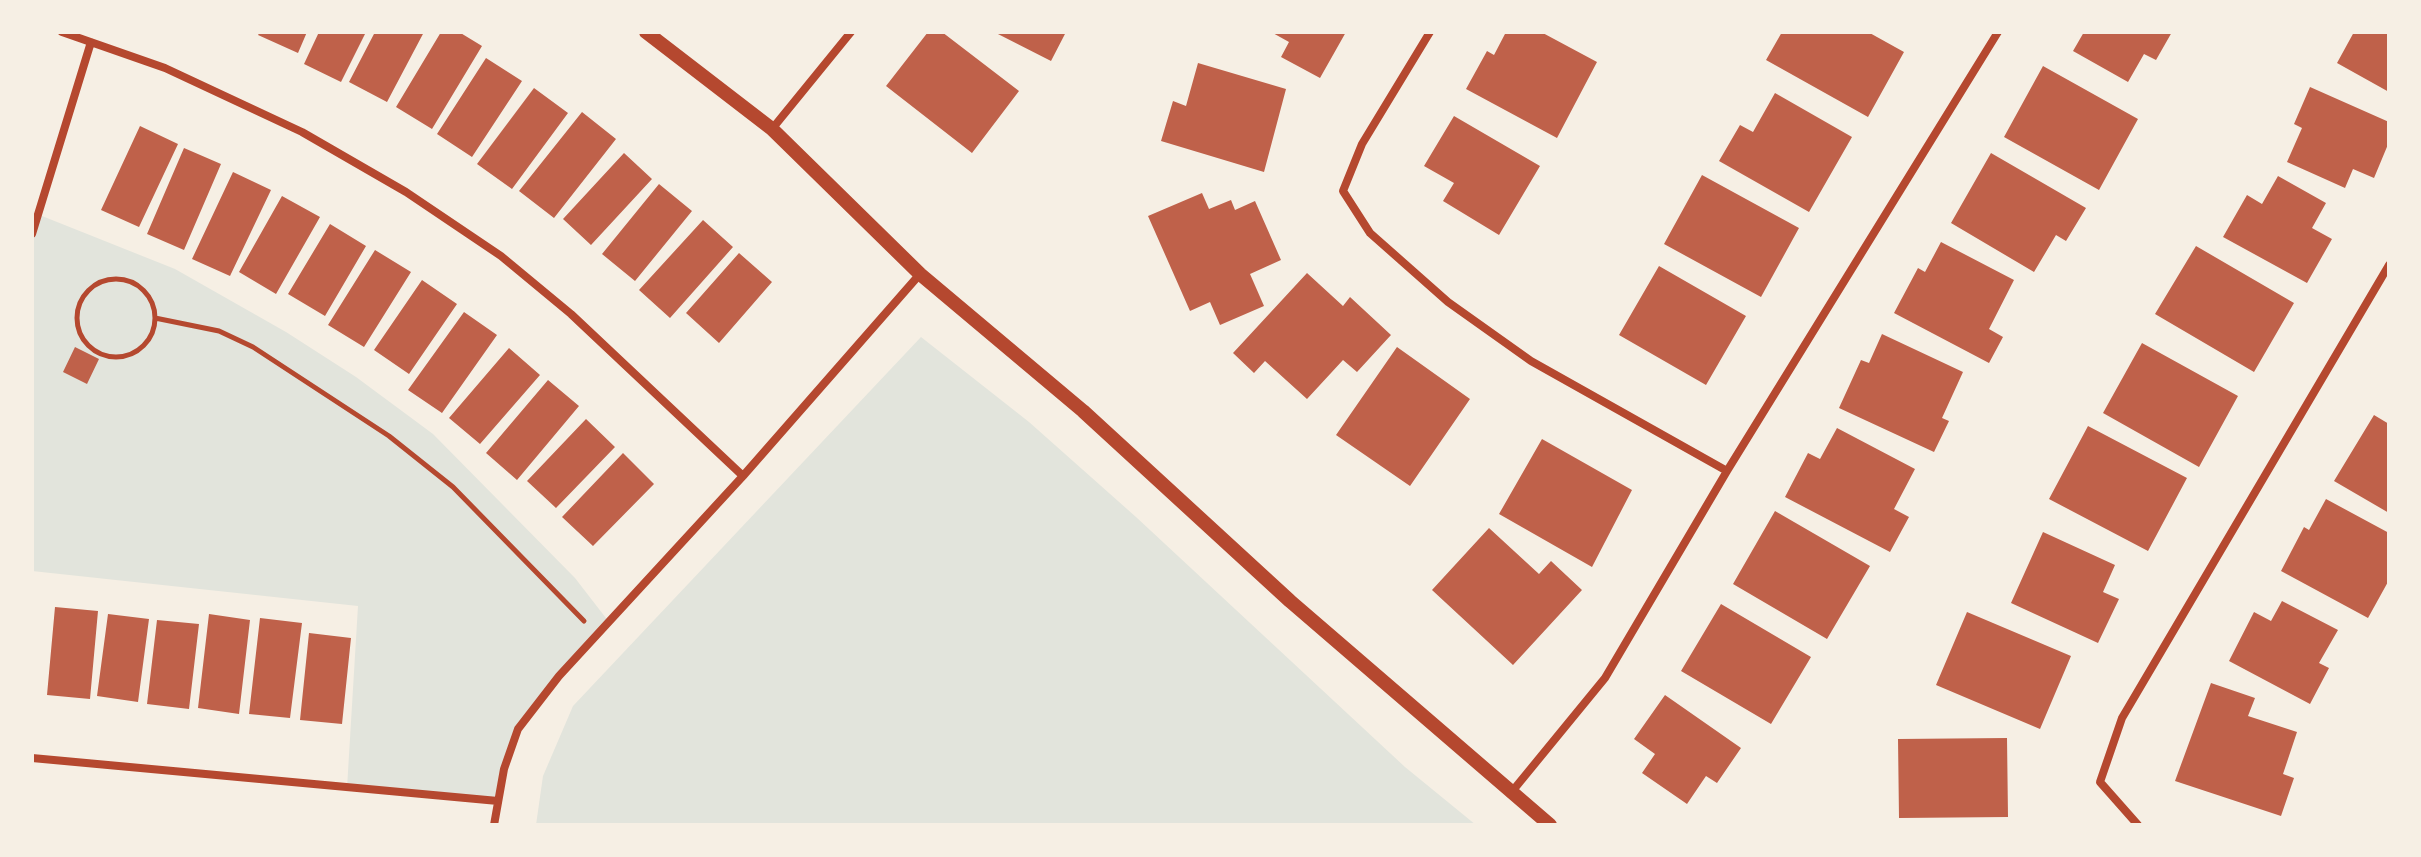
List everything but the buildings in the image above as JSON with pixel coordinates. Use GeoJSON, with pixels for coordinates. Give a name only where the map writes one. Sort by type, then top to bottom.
{"type":"FeatureCollection","features":[{"type":"Feature","properties":{"kind":"street"},"geometry":{"type":"LineString","coordinates":[[62,32],[165,68],[288,126],[406,192],[501,256],[559,304],[743,476]]}},
{"type":"Feature","properties":{"kind":"street"},"geometry":{"type":"LineString","coordinates":[[646,32],[772,129],[920,274],[1083,411],[1290,601],[1510,794],[1550,825]]}},
{"type":"Feature","properties":{"kind":"street"},"geometry":{"type":"LineString","coordinates":[[772,129],[851,32]]}},
{"type":"Feature","properties":{"kind":"street"},"geometry":{"type":"LineString","coordinates":[[1430,32],[1362,144],[1343,191],[1370,233],[1459,311],[1531,361],[1727,471]]}},
{"type":"Feature","properties":{"kind":"street"},"geometry":{"type":"LineString","coordinates":[[1510,794],[1605,678],[1727,471],[1998,32]]}},
{"type":"Feature","properties":{"kind":"street"},"geometry":{"type":"LineString","coordinates":[[32,234],[91,42]]}},
{"type":"Feature","properties":{"kind":"street"},"geometry":{"type":"LineString","coordinates":[[2138,825],[2100,782],[2122,718],[2389,265]]}},
{"type":"Feature","properties":{"kind":"street"},"geometry":{"type":"LineString","coordinates":[[494,825],[504,769],[518,729],[920,274]]}},
{"type":"Feature","properties":{"kind":"street"},"geometry":{"type":"LineString","coordinates":[[32,758],[498,801]]}},
{"type":"Feature","properties":{"kind":"path"},"geometry":{"type":"LineString","coordinates":[[115,278],[140,287],[149,296],[155,318],[152,335],[145,346],[122,357],[108,357],[88,347],[81,338],[76,313],[87,290],[99,282],[115,278]]}},
{"type":"Feature","properties":{"kind":"path"},"geometry":{"type":"LineString","coordinates":[[155,318],[219,331],[253,347],[401,444],[453,487],[597,636]]}},
{"type":"Feature","properties":{"kind":"shaded area"},"geometry":{"type":"Polygon","coordinates":[[[37,214],[175,269],[286,332],[356,377],[433,434],[575,578],[609,622],[518,729],[498,801],[347,788],[358,606],[32,571],[32,234],[37,214]]]}},
{"type":"Feature","properties":{"kind":"shaded area"},"geometry":{"type":"Polygon","coordinates":[[[921,337],[1029,422],[1405,767],[1476,825],[536,825],[543,776],[573,706],[921,337]]]}}]}
